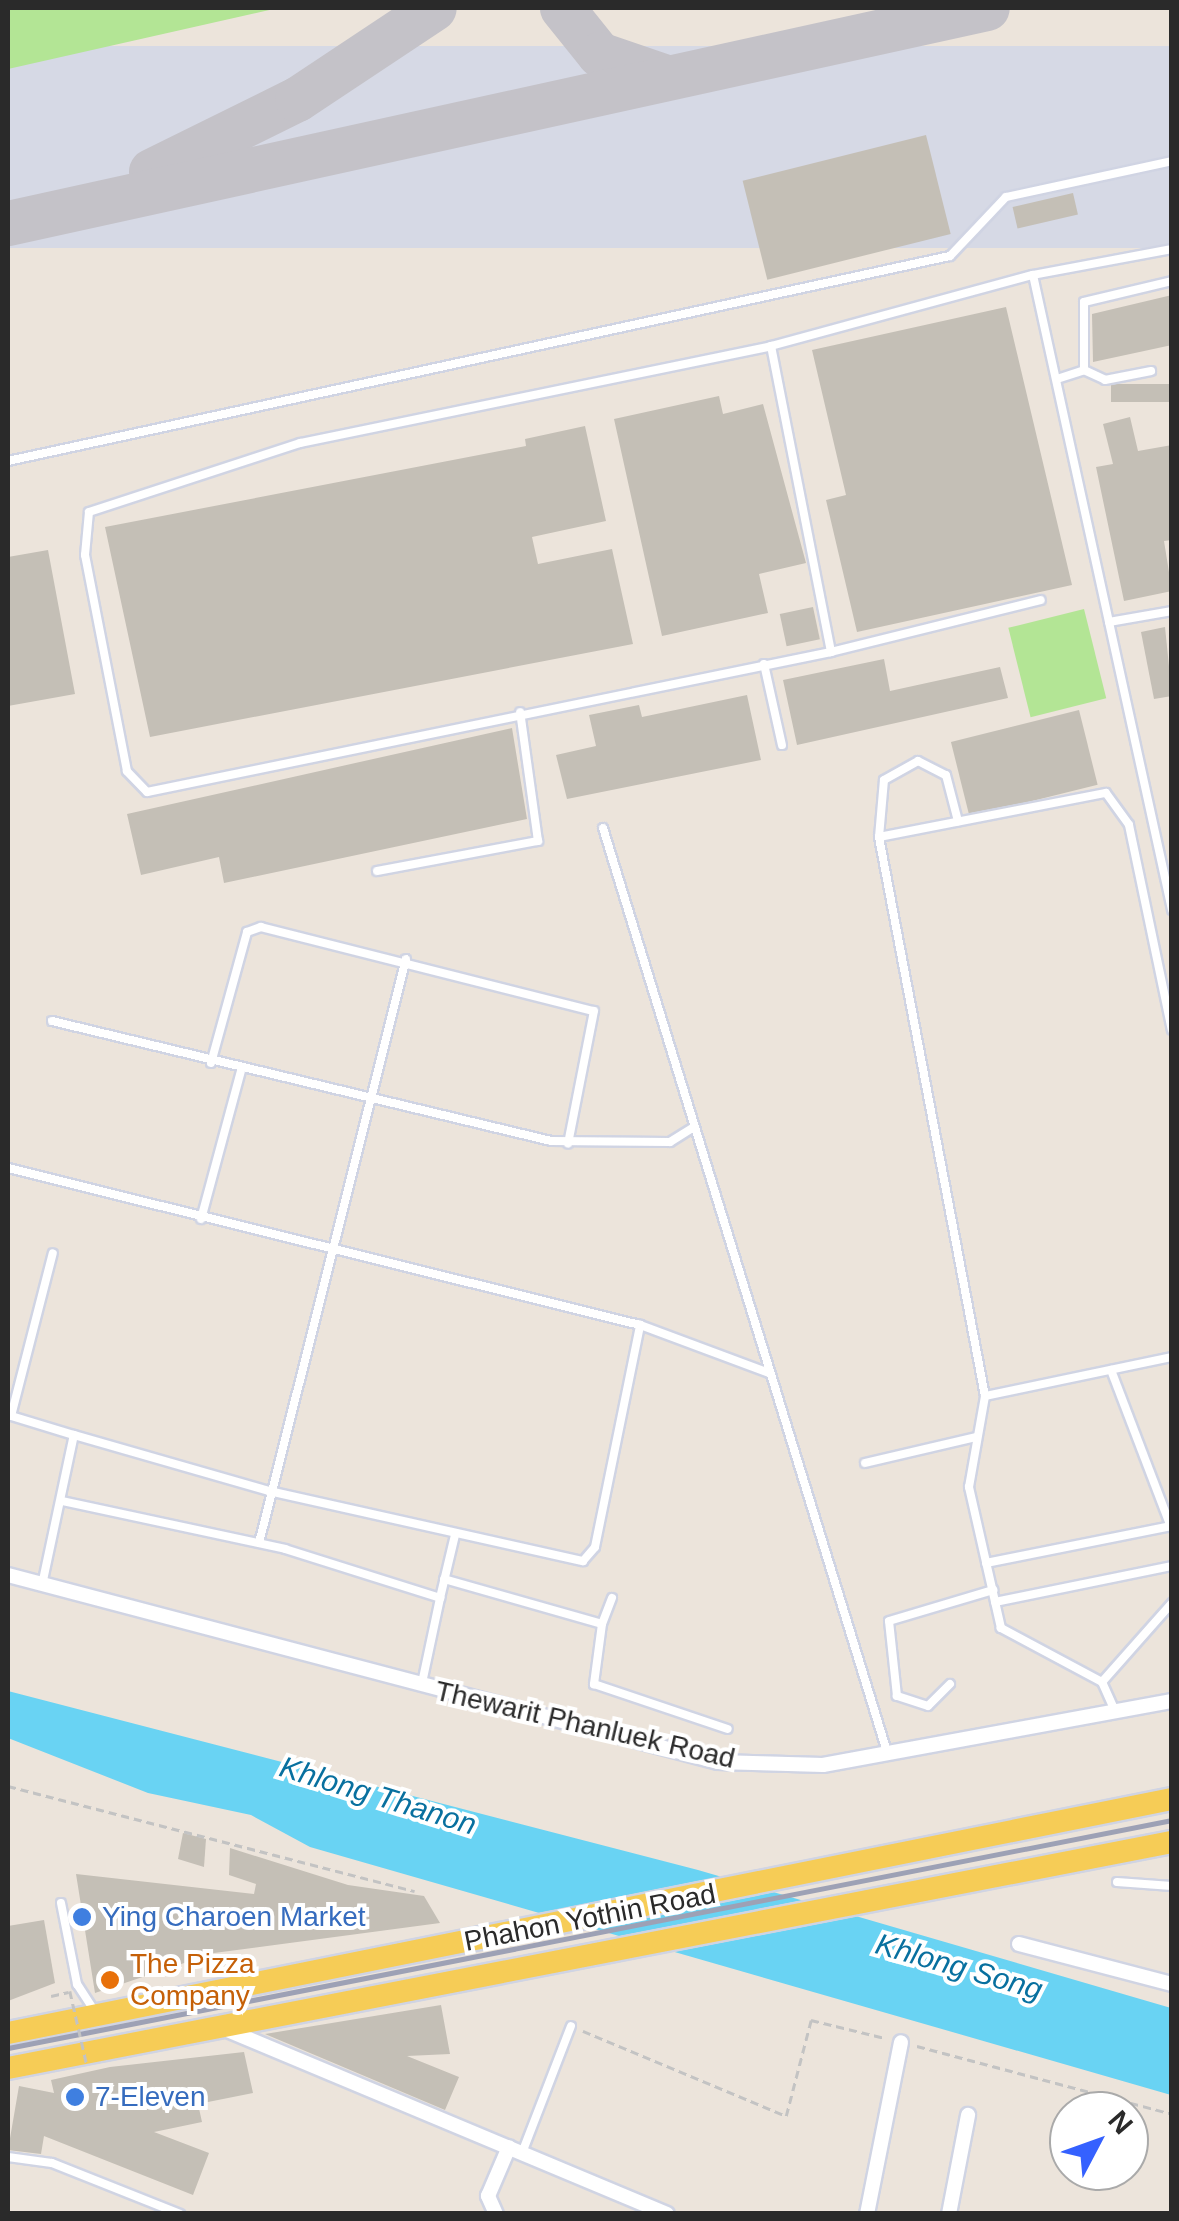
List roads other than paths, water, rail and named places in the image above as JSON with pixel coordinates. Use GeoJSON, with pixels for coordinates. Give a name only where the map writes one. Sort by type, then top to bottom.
{"type":"FeatureCollection","features":[{"type":"Feature","properties":{"kind":"main road","name":"Phahon Yothin Road"},"geometry":{"type":"LineString","coordinates":[[8,2033],[786,1880],[1172,1799]]}},
{"type":"Feature","properties":{"kind":"main road","name":"Phahon Yothin Road"},"geometry":{"type":"LineString","coordinates":[[8,2069],[513,1974],[1172,1842]]}},
{"type":"Feature","properties":{"kind":"street","name":"Thewarit Phanluek Road"},"geometry":{"type":"LineString","coordinates":[[8,1575],[420,1687],[718,1762],[822,1765],[1172,1701]]}},
{"type":"Feature","properties":{"kind":"street"},"geometry":{"type":"LineString","coordinates":[[1018,1944],[1172,1984]]}},
{"type":"Feature","properties":{"kind":"street"},"geometry":{"type":"LineString","coordinates":[[224,2028],[667,2214]]}},
{"type":"Feature","properties":{"kind":"street"},"geometry":{"type":"LineString","coordinates":[[867,2214],[901,2042]]}},
{"type":"Feature","properties":{"kind":"street"},"geometry":{"type":"LineString","coordinates":[[949,2214],[968,2115]]}},
{"type":"Feature","properties":{"kind":"street"},"geometry":{"type":"LineString","coordinates":[[496,2214],[488,2196],[516,2150]]}},
{"type":"Feature","properties":{"kind":"lane"},"geometry":{"type":"LineString","coordinates":[[8,461],[950,256],[1006,197],[1172,161]]}},
{"type":"Feature","properties":{"kind":"lane"},"geometry":{"type":"LineString","coordinates":[[1041,600],[832,652],[520,712],[147,792],[128,771],[81,526],[89,512],[156,486],[300,442],[771,346],[1034,275],[1172,249]]}},
{"type":"Feature","properties":{"kind":"lane"},"geometry":{"type":"LineString","coordinates":[[1034,275],[1172,910]]}},
{"type":"Feature","properties":{"kind":"lane"},"geometry":{"type":"LineString","coordinates":[[1084,370],[1084,302],[1172,281]]}},
{"type":"Feature","properties":{"kind":"lane"},"geometry":{"type":"LineString","coordinates":[[771,346],[832,652]]}},
{"type":"Feature","properties":{"kind":"lane"},"geometry":{"type":"LineString","coordinates":[[1057,379],[1084,370],[1105,380],[1151,371]]}},
{"type":"Feature","properties":{"kind":"lane"},"geometry":{"type":"LineString","coordinates":[[1109,622],[1172,611]]}},
{"type":"Feature","properties":{"kind":"lane"},"geometry":{"type":"LineString","coordinates":[[764,664],[782,746]]}},
{"type":"Feature","properties":{"kind":"lane"},"geometry":{"type":"LineString","coordinates":[[377,871],[538,841],[520,712]]}},
{"type":"Feature","properties":{"kind":"lane"},"geometry":{"type":"LineString","coordinates":[[958,821],[946,775],[918,761],[884,780],[878,837],[985,1396],[969,1487],[1002,1628],[1020,1644],[1065,1656],[1102,1682],[1115,1711]]}},
{"type":"Feature","properties":{"kind":"lane"},"geometry":{"type":"LineString","coordinates":[[878,837],[1106,793],[1120,805],[1172,1030]]}},
{"type":"Feature","properties":{"kind":"lane"},"geometry":{"type":"LineString","coordinates":[[604,828],[886,1752]]}},
{"type":"Feature","properties":{"kind":"lane"},"geometry":{"type":"LineString","coordinates":[[211,1063],[252,926],[406,959],[594,1011],[568,1142]]}},
{"type":"Feature","properties":{"kind":"lane"},"geometry":{"type":"LineString","coordinates":[[258,1543],[328,1248],[406,959]]}},
{"type":"Feature","properties":{"kind":"lane"},"geometry":{"type":"LineString","coordinates":[[52,1021],[368,1104],[568,1142],[670,1142],[694,1127]]}},
{"type":"Feature","properties":{"kind":"lane"},"geometry":{"type":"LineString","coordinates":[[201,1218],[242,1071]]}},
{"type":"Feature","properties":{"kind":"lane"},"geometry":{"type":"LineString","coordinates":[[8,1168],[640,1325],[769,1373]]}},
{"type":"Feature","properties":{"kind":"lane"},"geometry":{"type":"LineString","coordinates":[[53,1253],[9,1416],[269,1491],[583,1561],[595,1546],[640,1325]]}},
{"type":"Feature","properties":{"kind":"lane"},"geometry":{"type":"LineString","coordinates":[[985,1396],[1172,1356]]}},
{"type":"Feature","properties":{"kind":"lane"},"geometry":{"type":"LineString","coordinates":[[986,1563],[1171,1528],[1111,1370]]}},
{"type":"Feature","properties":{"kind":"lane"},"geometry":{"type":"LineString","coordinates":[[42,1585],[74,1435]]}},
{"type":"Feature","properties":{"kind":"lane"},"geometry":{"type":"LineString","coordinates":[[865,1463],[976,1437]]}},
{"type":"Feature","properties":{"kind":"lane"},"geometry":{"type":"LineString","coordinates":[[62,1500],[258,1543],[440,1598]]}},
{"type":"Feature","properties":{"kind":"lane"},"geometry":{"type":"LineString","coordinates":[[420,1687],[455,1535]]}},
{"type":"Feature","properties":{"kind":"lane"},"geometry":{"type":"LineString","coordinates":[[995,1602],[1172,1566]]}},
{"type":"Feature","properties":{"kind":"lane"},"geometry":{"type":"LineString","coordinates":[[444,1579],[602,1624]]}},
{"type":"Feature","properties":{"kind":"lane"},"geometry":{"type":"LineString","coordinates":[[950,1684],[928,1706],[897,1696],[889,1621],[992,1590]]}},
{"type":"Feature","properties":{"kind":"lane"},"geometry":{"type":"LineString","coordinates":[[612,1598],[602,1624],[594,1684],[728,1729]]}},
{"type":"Feature","properties":{"kind":"lane"},"geometry":{"type":"LineString","coordinates":[[1102,1682],[1172,1603]]}},
{"type":"Feature","properties":{"kind":"lane"},"geometry":{"type":"LineString","coordinates":[[1117,1882],[1172,1886]]}},
{"type":"Feature","properties":{"kind":"lane"},"geometry":{"type":"LineString","coordinates":[[61,1902],[77,1984],[98,2016]]}},
{"type":"Feature","properties":{"kind":"lane"},"geometry":{"type":"LineString","coordinates":[[516,2150],[570,2026]]}},
{"type":"Feature","properties":{"kind":"lane"},"geometry":{"type":"LineString","coordinates":[[8,2157],[52,2162],[180,2214]]}},
{"type":"Feature","properties":{"kind":"water"},"geometry":{"type":"Polygon","coordinates":[[[8,1691],[698,1870],[1171,2008],[1171,2095],[310,1847],[251,1815],[148,1793],[8,1738],[8,1691]]]}},
{"type":"Feature","properties":{"kind":"railway"},"geometry":{"type":"LineString","coordinates":[[8,2048],[1172,1820]]}},
{"type":"Feature","properties":{"kind":"place","name":"Ying Charoen Market"},"geometry":{"type":"Point","coordinates":[82,1917]}},
{"type":"Feature","properties":{"kind":"place","name":"The Pizza Company"},"geometry":{"type":"Point","coordinates":[110,1980]}},
{"type":"Feature","properties":{"kind":"place","name":"7-Eleven"},"geometry":{"type":"Point","coordinates":[75,2097]}},
{"type":"Feature","properties":{"kind":"water label","name":"Khlong Thanon"},"geometry":{"type":"Point","coordinates":[378,1796]}},
{"type":"Feature","properties":{"kind":"water label","name":"Khlong Song"},"geometry":{"type":"Point","coordinates":[959,1967]}}]}
